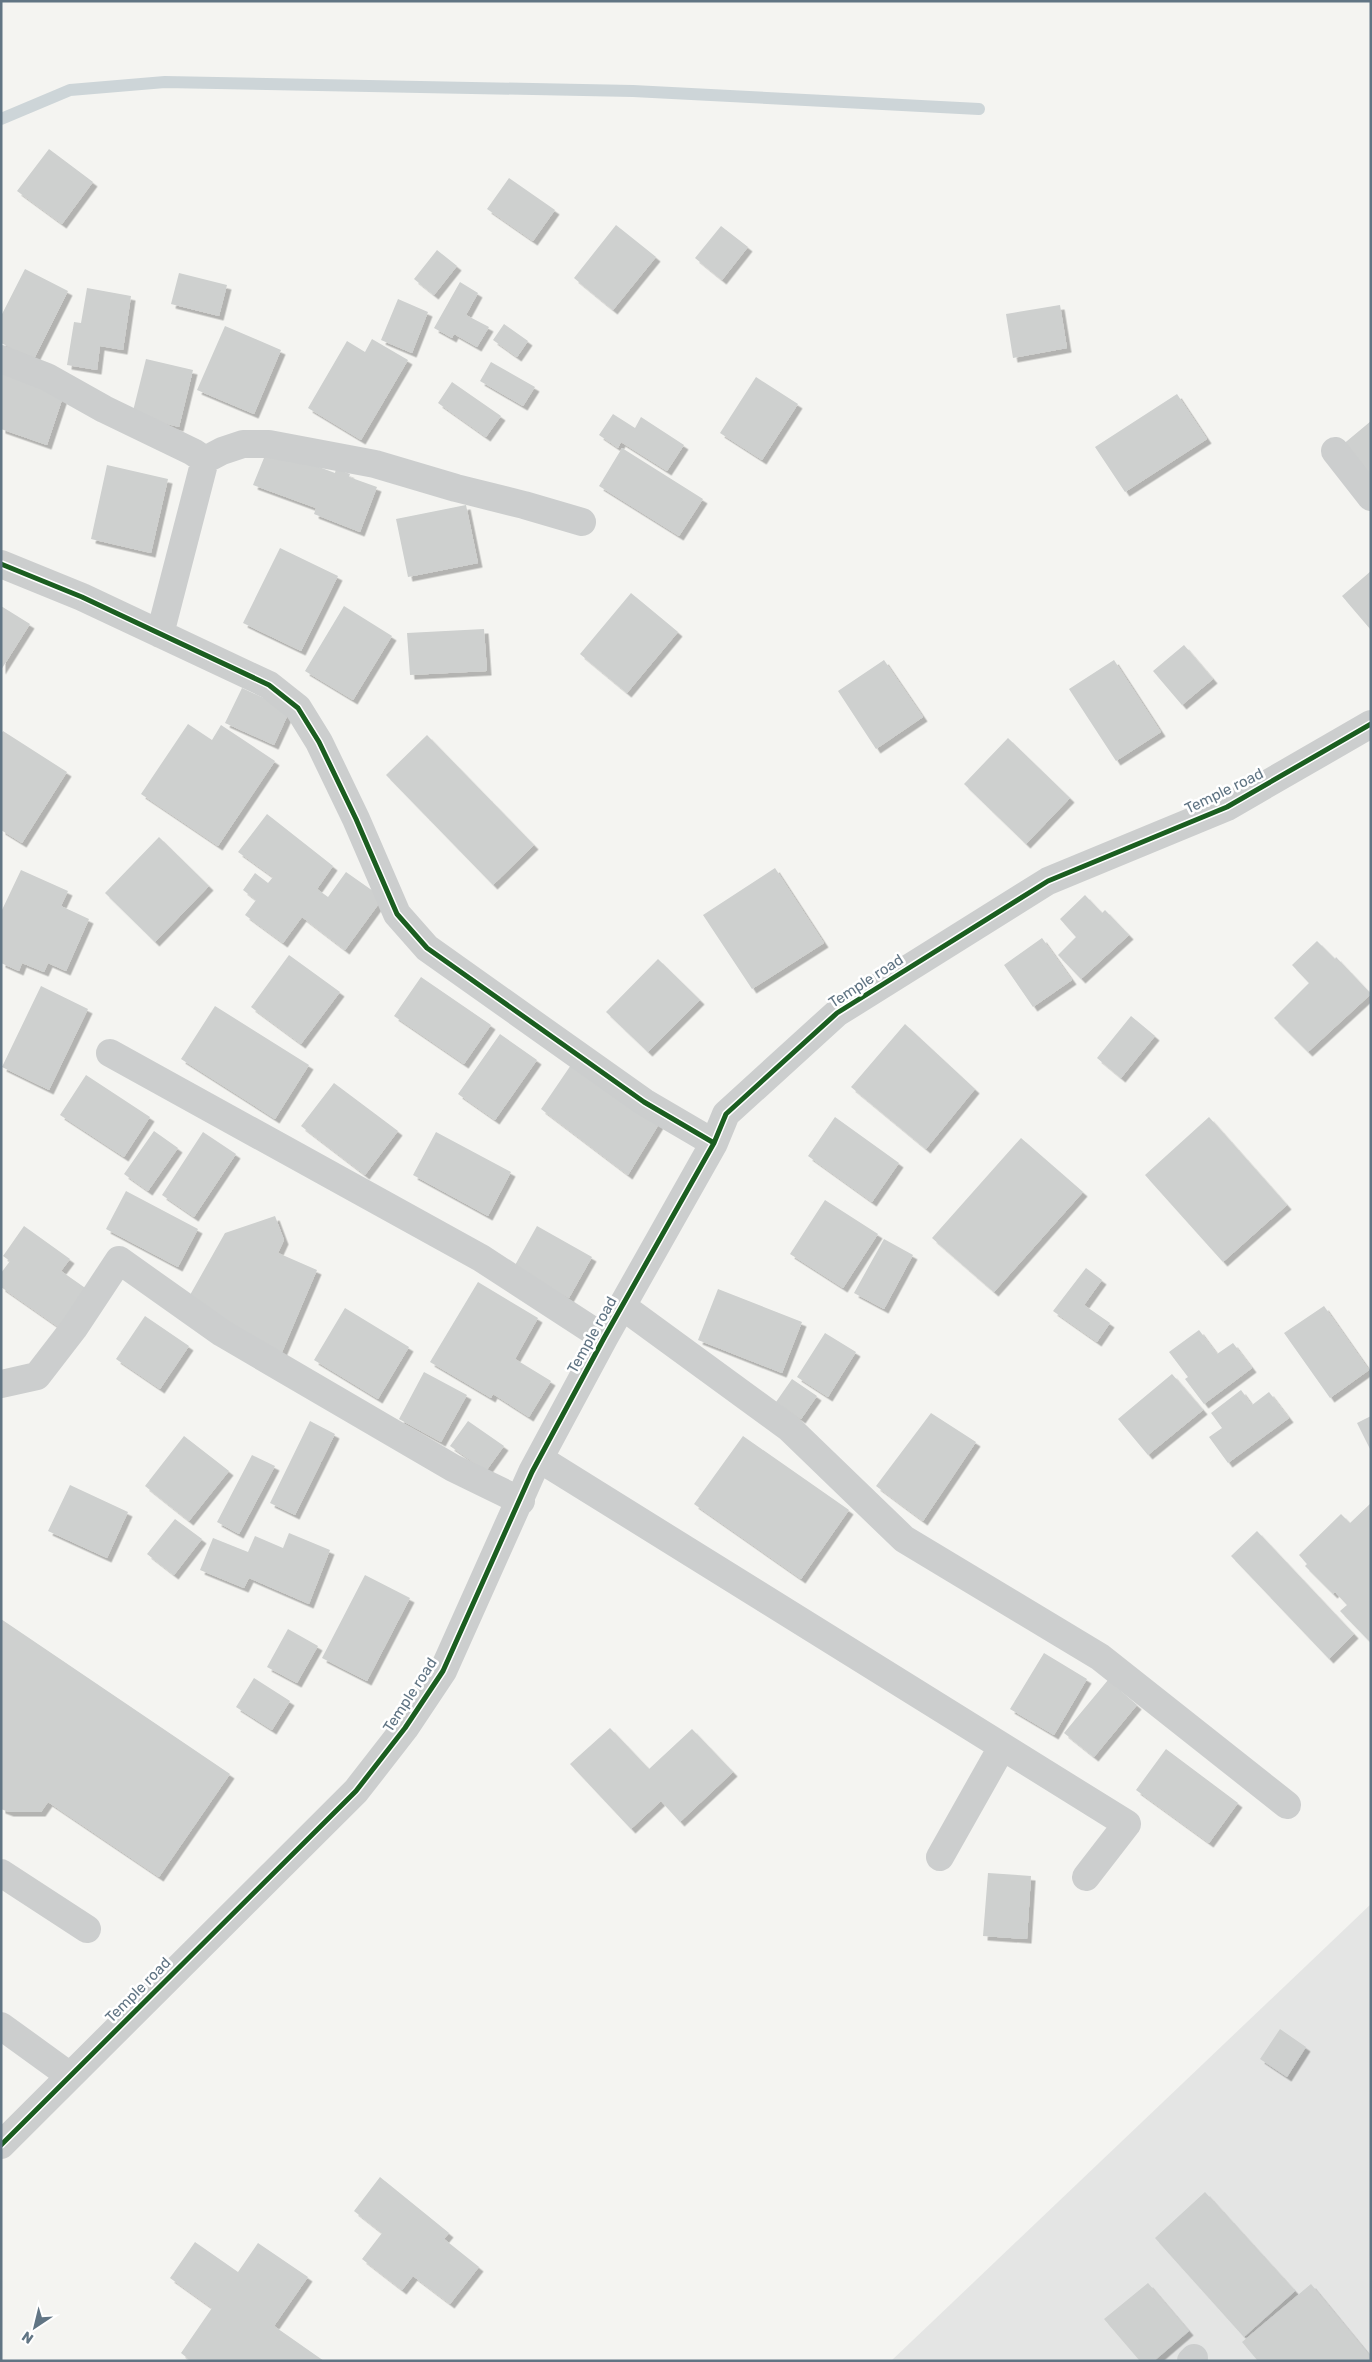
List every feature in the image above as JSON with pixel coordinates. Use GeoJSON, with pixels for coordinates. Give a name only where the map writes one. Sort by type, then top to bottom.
{"type":"FeatureCollection","features":[{"type":"Feature","properties":{"kind":"street"},"geometry":{"type":"LineString","coordinates":[[1,359],[47,378],[104,409],[193,452],[205,460]]}},
{"type":"Feature","properties":{"kind":"street"},"geometry":{"type":"LineString","coordinates":[[160,634],[205,460],[222,450],[243,444],[269,444],[375,464],[582,522]]}},
{"type":"Feature","properties":{"kind":"street"},"geometry":{"type":"LineString","coordinates":[[1335,451],[1371,497]]}},
{"type":"Feature","properties":{"kind":"street"},"geometry":{"type":"LineString","coordinates":[[1,564],[82,597],[269,685],[298,708],[319,742],[344,794],[396,914],[427,948],[644,1102],[714,1142]]}},
{"type":"Feature","properties":{"kind":"street","name":"Temple road"},"geometry":{"type":"LineString","coordinates":[[1,2145],[356,1790],[406,1728],[443,1671],[540,1459],[604,1338],[714,1142],[726,1114],[838,1013],[1048,881],[1227,806],[1371,724]]}},
{"type":"Feature","properties":{"kind":"street"},"geometry":{"type":"LineString","coordinates":[[110,1053],[481,1258],[604,1338]]}},
{"type":"Feature","properties":{"kind":"street"},"geometry":{"type":"LineString","coordinates":[[1,1384],[37,1376],[74,1328],[119,1260],[222,1334],[452,1468],[521,1502]]}},
{"type":"Feature","properties":{"kind":"street"},"geometry":{"type":"LineString","coordinates":[[622,1306],[789,1428],[904,1539],[1100,1657],[1287,1805]]}},
{"type":"Feature","properties":{"kind":"street"},"geometry":{"type":"LineString","coordinates":[[540,1459],[1127,1824],[1086,1877]]}},
{"type":"Feature","properties":{"kind":"street"},"geometry":{"type":"LineString","coordinates":[[940,1856],[1002,1747]]}},
{"type":"Feature","properties":{"kind":"street"},"geometry":{"type":"LineString","coordinates":[[1,1873],[87,1930]]}},
{"type":"Feature","properties":{"kind":"street"},"geometry":{"type":"LineString","coordinates":[[1,2026],[70,2076]]}},
{"type":"Feature","properties":{"kind":"shaded area"},"geometry":{"type":"Polygon","coordinates":[[[1371,1904],[1371,2361],[891,2361],[1371,1904]]]}},
{"type":"Feature","properties":{"kind":"building"},"geometry":{"type":"Polygon","coordinates":[[[49,149],[93,182],[62,224],[17,191],[49,149]]]}},
{"type":"Feature","properties":{"kind":"building"},"geometry":{"type":"Polygon","coordinates":[[[509,178],[555,210],[533,241],[487,209],[509,178]]]}},
{"type":"Feature","properties":{"kind":"building"},"geometry":{"type":"Polygon","coordinates":[[[616,225],[656,257],[613,310],[574,278],[616,225]]]}},
{"type":"Feature","properties":{"kind":"building"},"geometry":{"type":"Polygon","coordinates":[[[721,226],[748,247],[722,280],[695,258],[721,226]]]}},
{"type":"Feature","properties":{"kind":"building"},"geometry":{"type":"Polygon","coordinates":[[[437,250],[457,266],[434,295],[414,279],[437,250]]]}},
{"type":"Feature","properties":{"kind":"building"},"geometry":{"type":"Polygon","coordinates":[[[25,269],[68,291],[34,359],[1,343],[1,316],[25,269]]]}},
{"type":"Feature","properties":{"kind":"building"},"geometry":{"type":"Polygon","coordinates":[[[179,273],[227,285],[219,316],[171,304],[179,273]]]}},
{"type":"Feature","properties":{"kind":"building"},"geometry":{"type":"Polygon","coordinates":[[[460,282],[478,293],[466,315],[489,327],[477,347],[454,334],[452,338],[434,328],[460,282]]]}},
{"type":"Feature","properties":{"kind":"building"},"geometry":{"type":"Polygon","coordinates":[[[87,288],[131,296],[123,350],[100,346],[97,370],[67,365],[74,322],[81,323],[87,288]]]}},
{"type":"Feature","properties":{"kind":"building"},"geometry":{"type":"Polygon","coordinates":[[[398,299],[428,312],[412,353],[381,340],[398,299]]]}},
{"type":"Feature","properties":{"kind":"building"},"geometry":{"type":"Polygon","coordinates":[[[1060,305],[1067,348],[1013,358],[1006,314],[1060,305]]]}},
{"type":"Feature","properties":{"kind":"building"},"geometry":{"type":"Polygon","coordinates":[[[504,324],[528,341],[517,357],[493,340],[504,324]]]}},
{"type":"Feature","properties":{"kind":"building"},"geometry":{"type":"Polygon","coordinates":[[[225,326],[281,350],[254,414],[197,390],[225,326]]]}},
{"type":"Feature","properties":{"kind":"building"},"geometry":{"type":"Polygon","coordinates":[[[372,339],[408,360],[361,440],[308,408],[347,341],[365,352],[372,339]]]}},
{"type":"Feature","properties":{"kind":"building"},"geometry":{"type":"Polygon","coordinates":[[[146,359],[193,370],[179,427],[132,415],[146,359]]]}},
{"type":"Feature","properties":{"kind":"building"},"geometry":{"type":"Polygon","coordinates":[[[491,362],[535,387],[523,406],[480,381],[491,362]]]}},
{"type":"Feature","properties":{"kind":"building"},"geometry":{"type":"Polygon","coordinates":[[[1,371],[64,394],[47,445],[1,429],[1,371]]]}},
{"type":"Feature","properties":{"kind":"building"},"geometry":{"type":"Polygon","coordinates":[[[756,377],[798,404],[762,460],[720,433],[756,377]]]}},
{"type":"Feature","properties":{"kind":"building"},"geometry":{"type":"Polygon","coordinates":[[[452,382],[501,416],[486,437],[438,403],[452,382]]]}},
{"type":"Feature","properties":{"kind":"building"},"geometry":{"type":"Polygon","coordinates":[[[1177,394],[1207,439],[1125,492],[1095,447],[1177,394]]]}},
{"type":"Feature","properties":{"kind":"building"},"geometry":{"type":"Polygon","coordinates":[[[613,414],[635,428],[641,417],[684,445],[667,471],[621,442],[618,448],[599,435],[613,414]]]}},
{"type":"Feature","properties":{"kind":"building"},"geometry":{"type":"Polygon","coordinates":[[[1371,421],[1371,480],[1341,446],[1371,421]]]}},
{"type":"Feature","properties":{"kind":"building"},"geometry":{"type":"Polygon","coordinates":[[[268,448],[335,473],[336,469],[342,471],[350,474],[349,477],[377,487],[360,532],[314,514],[316,508],[253,485],[268,448]]]}},
{"type":"Feature","properties":{"kind":"building"},"geometry":{"type":"Polygon","coordinates":[[[622,448],[703,499],[679,536],[599,486],[622,448]]]}},
{"type":"Feature","properties":{"kind":"building"},"geometry":{"type":"Polygon","coordinates":[[[107,465],[168,479],[151,553],[91,539],[107,465]]]}},
{"type":"Feature","properties":{"kind":"building"},"geometry":{"type":"Polygon","coordinates":[[[466,505],[478,563],[408,577],[396,519],[466,505]]]}},
{"type":"Feature","properties":{"kind":"building"},"geometry":{"type":"Polygon","coordinates":[[[280,548],[338,576],[301,651],[243,623],[280,548]]]}},
{"type":"Feature","properties":{"kind":"building"},"geometry":{"type":"Polygon","coordinates":[[[1371,571],[1371,630],[1342,596],[1371,571]]]}},
{"type":"Feature","properties":{"kind":"building"},"geometry":{"type":"Polygon","coordinates":[[[631,593],[678,632],[627,693],[580,654],[631,593]]]}},
{"type":"Feature","properties":{"kind":"building"},"geometry":{"type":"Polygon","coordinates":[[[1,606],[30,624],[1,670],[1,606]]]}},
{"type":"Feature","properties":{"kind":"building"},"geometry":{"type":"Polygon","coordinates":[[[344,606],[392,636],[353,700],[305,671],[344,606]]]}},
{"type":"Feature","properties":{"kind":"building"},"geometry":{"type":"Polygon","coordinates":[[[484,629],[487,671],[410,675],[407,633],[484,629]]]}},
{"type":"Feature","properties":{"kind":"building"},"geometry":{"type":"Polygon","coordinates":[[[1184,645],[1213,679],[1182,705],[1153,671],[1184,645]]]}},
{"type":"Feature","properties":{"kind":"building"},"geometry":{"type":"Polygon","coordinates":[[[884,660],[923,717],[876,749],[838,691],[884,660]]]}},
{"type":"Feature","properties":{"kind":"building"},"geometry":{"type":"Polygon","coordinates":[[[1114,660],[1161,732],[1116,761],[1069,689],[1114,660]]]}},
{"type":"Feature","properties":{"kind":"building"},"geometry":{"type":"Polygon","coordinates":[[[242,688],[290,710],[274,745],[225,723],[242,688]]]}},
{"type":"Feature","properties":{"kind":"building"},"geometry":{"type":"Polygon","coordinates":[[[188,724],[212,740],[221,725],[275,761],[218,846],[141,794],[188,724]]]}},
{"type":"Feature","properties":{"kind":"building"},"geometry":{"type":"Polygon","coordinates":[[[3,731],[67,772],[22,843],[1,830],[1,734],[3,731]]]}},
{"type":"Feature","properties":{"kind":"building"},"geometry":{"type":"Polygon","coordinates":[[[427,735],[534,845],[493,885],[386,775],[427,735]]]}},
{"type":"Feature","properties":{"kind":"building"},"geometry":{"type":"Polygon","coordinates":[[[1008,738],[1070,798],[1026,844],[964,784],[1008,738]]]}},
{"type":"Feature","properties":{"kind":"building"},"geometry":{"type":"Polygon","coordinates":[[[267,814],[333,866],[317,889],[328,897],[346,872],[383,898],[345,950],[302,917],[283,943],[245,915],[256,900],[243,890],[255,873],[268,883],[273,877],[238,852],[267,814]]]}},
{"type":"Feature","properties":{"kind":"building"},"geometry":{"type":"Polygon","coordinates":[[[159,837],[209,886],[155,942],[105,893],[159,837]]]}},
{"type":"Feature","properties":{"kind":"building"},"geometry":{"type":"Polygon","coordinates":[[[775,868],[824,943],[752,989],[703,915],[775,868]]]}},
{"type":"Feature","properties":{"kind":"building"},"geometry":{"type":"Polygon","coordinates":[[[21,870],[68,891],[61,906],[89,919],[66,971],[48,963],[44,972],[22,963],[19,971],[1,963],[1,912],[21,870]]]}},
{"type":"Feature","properties":{"kind":"building"},"geometry":{"type":"Polygon","coordinates":[[[1085,895],[1102,913],[1105,910],[1129,935],[1081,979],[1058,955],[1076,937],[1060,919],[1085,895]]]}},
{"type":"Feature","properties":{"kind":"building"},"geometry":{"type":"Polygon","coordinates":[[[1042,938],[1072,980],[1033,1007],[1004,965],[1042,938]]]}},
{"type":"Feature","properties":{"kind":"building"},"geometry":{"type":"Polygon","coordinates":[[[1317,941],[1335,959],[1336,957],[1371,994],[1308,1052],[1274,1018],[1309,983],[1292,965],[1317,941]]]}},
{"type":"Feature","properties":{"kind":"building"},"geometry":{"type":"Polygon","coordinates":[[[289,955],[340,992],[301,1044],[251,1007],[289,955]]]}},
{"type":"Feature","properties":{"kind":"building"},"geometry":{"type":"Polygon","coordinates":[[[658,959],[700,1000],[648,1052],[606,1012],[658,959]]]}},
{"type":"Feature","properties":{"kind":"building"},"geometry":{"type":"Polygon","coordinates":[[[421,977],[491,1025],[464,1064],[394,1016],[421,977]]]}},
{"type":"Feature","properties":{"kind":"building"},"geometry":{"type":"Polygon","coordinates":[[[41,986],[88,1009],[49,1090],[2,1067],[41,986]]]}},
{"type":"Feature","properties":{"kind":"building"},"geometry":{"type":"Polygon","coordinates":[[[215,1006],[309,1065],[275,1119],[181,1059],[215,1006]]]}},
{"type":"Feature","properties":{"kind":"building"},"geometry":{"type":"Polygon","coordinates":[[[1131,1016],[1155,1036],[1121,1078],[1097,1058],[1131,1016]]]}},
{"type":"Feature","properties":{"kind":"building"},"geometry":{"type":"Polygon","coordinates":[[[905,1024],[975,1089],[926,1149],[851,1087],[905,1024]]]}},
{"type":"Feature","properties":{"kind":"building"},"geometry":{"type":"Polygon","coordinates":[[[500,1034],[537,1060],[495,1120],[458,1094],[500,1034]]]}},
{"type":"Feature","properties":{"kind":"building"},"geometry":{"type":"Polygon","coordinates":[[[573,1062],[659,1124],[628,1175],[541,1109],[573,1062]]]}},
{"type":"Feature","properties":{"kind":"building"},"geometry":{"type":"Polygon","coordinates":[[[86,1075],[150,1117],[124,1157],[60,1115],[86,1075]]]}},
{"type":"Feature","properties":{"kind":"building"},"geometry":{"type":"Polygon","coordinates":[[[334,1083],[398,1131],[365,1175],[301,1126],[334,1083]]]}},
{"type":"Feature","properties":{"kind":"building"},"geometry":{"type":"Polygon","coordinates":[[[835,1117],[899,1163],[872,1202],[808,1156],[835,1117]]]}},
{"type":"Feature","properties":{"kind":"building"},"geometry":{"type":"Polygon","coordinates":[[[1209,1117],[1287,1205],[1223,1262],[1145,1175],[1209,1117]]]}},
{"type":"Feature","properties":{"kind":"building"},"geometry":{"type":"Polygon","coordinates":[[[154,1131],[178,1148],[148,1191],[124,1174],[154,1131]]]}},
{"type":"Feature","properties":{"kind":"building"},"geometry":{"type":"Polygon","coordinates":[[[203,1132],[236,1154],[194,1217],[162,1195],[203,1132]]]}},
{"type":"Feature","properties":{"kind":"building"},"geometry":{"type":"Polygon","coordinates":[[[436,1132],[511,1172],[488,1216],[413,1175],[436,1132]]]}},
{"type":"Feature","properties":{"kind":"building"},"geometry":{"type":"Polygon","coordinates":[[[1021,1138],[1083,1192],[994,1292],[932,1238],[1021,1138]]]}},
{"type":"Feature","properties":{"kind":"building"},"geometry":{"type":"Polygon","coordinates":[[[126,1191],[198,1229],[178,1267],[106,1229],[126,1191]]]}},
{"type":"Feature","properties":{"kind":"building"},"geometry":{"type":"Polygon","coordinates":[[[825,1200],[878,1234],[843,1288],[790,1254],[825,1200]]]}},
{"type":"Feature","properties":{"kind":"building"},"geometry":{"type":"Polygon","coordinates":[[[275,1216],[284,1240],[278,1253],[317,1270],[282,1352],[228,1327],[190,1295],[225,1233],[275,1216]]]}},
{"type":"Feature","properties":{"kind":"building"},"geometry":{"type":"Polygon","coordinates":[[[24,1226],[70,1259],[61,1271],[91,1292],[64,1331],[1,1287],[1,1273],[10,1261],[3,1256],[24,1226]]]}},
{"type":"Feature","properties":{"kind":"building"},"geometry":{"type":"Polygon","coordinates":[[[537,1226],[592,1257],[569,1298],[514,1267],[537,1226]]]}},
{"type":"Feature","properties":{"kind":"building"},"geometry":{"type":"Polygon","coordinates":[[[884,1239],[913,1255],[884,1309],[854,1293],[884,1239]]]}},
{"type":"Feature","properties":{"kind":"building"},"geometry":{"type":"Polygon","coordinates":[[[1086,1268],[1102,1280],[1084,1305],[1110,1323],[1097,1342],[1053,1311],[1086,1268]]]}},
{"type":"Feature","properties":{"kind":"building"},"geometry":{"type":"Polygon","coordinates":[[[478,1282],[538,1318],[515,1359],[551,1381],[529,1417],[493,1394],[491,1398],[430,1362],[478,1282]]]}},
{"type":"Feature","properties":{"kind":"building"},"geometry":{"type":"Polygon","coordinates":[[[718,1289],[802,1322],[782,1373],[698,1340],[718,1289]]]}},
{"type":"Feature","properties":{"kind":"building"},"geometry":{"type":"Polygon","coordinates":[[[1324,1306],[1369,1370],[1330,1398],[1284,1333],[1324,1306]]]}},
{"type":"Feature","properties":{"kind":"building"},"geometry":{"type":"Polygon","coordinates":[[[345,1308],[409,1347],[378,1399],[314,1360],[345,1308]]]}},
{"type":"Feature","properties":{"kind":"building"},"geometry":{"type":"Polygon","coordinates":[[[145,1316],[189,1346],[160,1389],[116,1359],[145,1316]]]}},
{"type":"Feature","properties":{"kind":"building"},"geometry":{"type":"Polygon","coordinates":[[[1199,1330],[1217,1354],[1233,1343],[1252,1368],[1204,1404],[1185,1379],[1188,1377],[1169,1352],[1199,1330]]]}},
{"type":"Feature","properties":{"kind":"building"},"geometry":{"type":"Polygon","coordinates":[[[825,1333],[856,1352],[828,1397],[797,1377],[825,1333]]]}},
{"type":"Feature","properties":{"kind":"building"},"geometry":{"type":"Polygon","coordinates":[[[424,1372],[467,1395],[441,1442],[399,1419],[424,1372]]]}},
{"type":"Feature","properties":{"kind":"building"},"geometry":{"type":"Polygon","coordinates":[[[1172,1374],[1203,1410],[1148,1455],[1118,1419],[1172,1374]]]}},
{"type":"Feature","properties":{"kind":"building"},"geometry":{"type":"Polygon","coordinates":[[[792,1379],[817,1396],[801,1419],[776,1402],[792,1379]]]}},
{"type":"Feature","properties":{"kind":"building"},"geometry":{"type":"Polygon","coordinates":[[[1241,1390],[1252,1405],[1269,1392],[1289,1418],[1228,1463],[1209,1437],[1222,1428],[1211,1413],[1241,1390]]]}},
{"type":"Feature","properties":{"kind":"building"},"geometry":{"type":"Polygon","coordinates":[[[931,1413],[976,1442],[923,1521],[876,1486],[931,1413]]]}},
{"type":"Feature","properties":{"kind":"building"},"geometry":{"type":"Polygon","coordinates":[[[1371,1416],[1371,1451],[1357,1423],[1371,1416]]]}},
{"type":"Feature","properties":{"kind":"building"},"geometry":{"type":"Polygon","coordinates":[[[310,1421],[335,1434],[295,1515],[270,1503],[310,1421]]]}},
{"type":"Feature","properties":{"kind":"building"},"geometry":{"type":"Polygon","coordinates":[[[468,1421],[504,1446],[486,1471],[450,1446],[468,1421]]]}},
{"type":"Feature","properties":{"kind":"building"},"geometry":{"type":"Polygon","coordinates":[[[184,1436],[229,1471],[189,1521],[145,1486],[184,1436]]]}},
{"type":"Feature","properties":{"kind":"building"},"geometry":{"type":"Polygon","coordinates":[[[743,1436],[849,1510],[801,1579],[694,1504],[743,1436]]]}},
{"type":"Feature","properties":{"kind":"building"},"geometry":{"type":"Polygon","coordinates":[[[252,1455],[275,1466],[239,1534],[217,1522],[252,1455]]]}},
{"type":"Feature","properties":{"kind":"building"},"geometry":{"type":"Polygon","coordinates":[[[70,1485],[128,1512],[107,1558],[48,1531],[70,1485]]]}},
{"type":"Feature","properties":{"kind":"building"},"geometry":{"type":"Polygon","coordinates":[[[1371,1503],[1371,1643],[1340,1611],[1347,1605],[1305,1566],[1307,1564],[1299,1555],[1341,1514],[1350,1523],[1371,1503]]]}},
{"type":"Feature","properties":{"kind":"building"},"geometry":{"type":"Polygon","coordinates":[[[175,1519],[202,1539],[174,1575],[147,1554],[175,1519]]]}},
{"type":"Feature","properties":{"kind":"building"},"geometry":{"type":"Polygon","coordinates":[[[1257,1531],[1354,1634],[1329,1659],[1231,1556],[1257,1531]]]}},
{"type":"Feature","properties":{"kind":"building"},"geometry":{"type":"Polygon","coordinates":[[[289,1533],[330,1550],[309,1604],[249,1578],[244,1588],[200,1570],[213,1538],[248,1552],[255,1536],[283,1548],[289,1533]]]}},
{"type":"Feature","properties":{"kind":"building"},"geometry":{"type":"Polygon","coordinates":[[[365,1575],[410,1598],[367,1681],[322,1658],[365,1575]]]}},
{"type":"Feature","properties":{"kind":"building"},"geometry":{"type":"Polygon","coordinates":[[[1,1619],[230,1774],[159,1877],[48,1802],[41,1812],[9,1812],[1,1809],[1,1619]]]}},
{"type":"Feature","properties":{"kind":"building"},"geometry":{"type":"Polygon","coordinates":[[[288,1629],[318,1646],[297,1683],[267,1667],[288,1629]]]}},
{"type":"Feature","properties":{"kind":"building"},"geometry":{"type":"Polygon","coordinates":[[[1044,1653],[1087,1679],[1054,1735],[1010,1709],[1044,1653]]]}},
{"type":"Feature","properties":{"kind":"building"},"geometry":{"type":"Polygon","coordinates":[[[254,1678],[290,1701],[272,1730],[236,1707],[254,1678]]]}},
{"type":"Feature","properties":{"kind":"building"},"geometry":{"type":"Polygon","coordinates":[[[1108,1680],[1137,1705],[1094,1757],[1064,1733],[1108,1680]]]}},
{"type":"Feature","properties":{"kind":"building"},"geometry":{"type":"Polygon","coordinates":[[[610,1728],[649,1769],[692,1729],[733,1772],[680,1822],[661,1801],[631,1829],[570,1764],[610,1728]]]}},
{"type":"Feature","properties":{"kind":"building"},"geometry":{"type":"Polygon","coordinates":[[[1166,1749],[1238,1803],[1209,1843],[1136,1790],[1166,1749]]]}},
{"type":"Feature","properties":{"kind":"building"},"geometry":{"type":"Polygon","coordinates":[[[988,1873],[1031,1876],[1027,1939],[983,1936],[988,1873]]]}},
{"type":"Feature","properties":{"kind":"building"},"geometry":{"type":"Polygon","coordinates":[[[1280,2029],[1306,2047],[1287,2077],[1260,2059],[1280,2029]]]}},
{"type":"Feature","properties":{"kind":"building"},"geometry":{"type":"Polygon","coordinates":[[[380,2177],[449,2233],[444,2239],[479,2267],[450,2304],[413,2276],[402,2290],[362,2259],[382,2233],[354,2211],[380,2177]]]}},
{"type":"Feature","properties":{"kind":"building"},"geometry":{"type":"Polygon","coordinates":[[[1205,2192],[1295,2291],[1244,2337],[1155,2238],[1205,2192]]]}},
{"type":"Feature","properties":{"kind":"building"},"geometry":{"type":"Polygon","coordinates":[[[195,2242],[238,2272],[258,2243],[308,2277],[274,2326],[324,2361],[191,2361],[181,2353],[212,2308],[170,2278],[195,2242]]]}},
{"type":"Feature","properties":{"kind":"building"},"geometry":{"type":"Polygon","coordinates":[[[1148,2283],[1189,2331],[1154,2361],[1140,2361],[1104,2319],[1148,2283]]]}},
{"type":"Feature","properties":{"kind":"building"},"geometry":{"type":"Polygon","coordinates":[[[1311,2284],[1371,2357],[1371,2361],[1258,2361],[1242,2342],[1311,2284]]]}},
{"type":"Feature","properties":{"kind":"waterway"},"geometry":{"type":"LineString","coordinates":[[1,119],[70,90],[165,82],[633,91],[979,109]]}},
{"type":"Feature","properties":{"kind":"cycle path"},"geometry":{"type":"LineString","coordinates":[[1,564],[82,597],[269,685],[298,708],[319,742],[356,819],[397,914],[427,948],[644,1102],[714,1143]]}},
{"type":"Feature","properties":{"kind":"cycle path"},"geometry":{"type":"LineString","coordinates":[[1,2145],[356,1791],[405,1728],[443,1671],[532,1472],[604,1338],[714,1143],[726,1114],[837,1013],[1048,881],[1227,807],[1371,724]]}}]}
